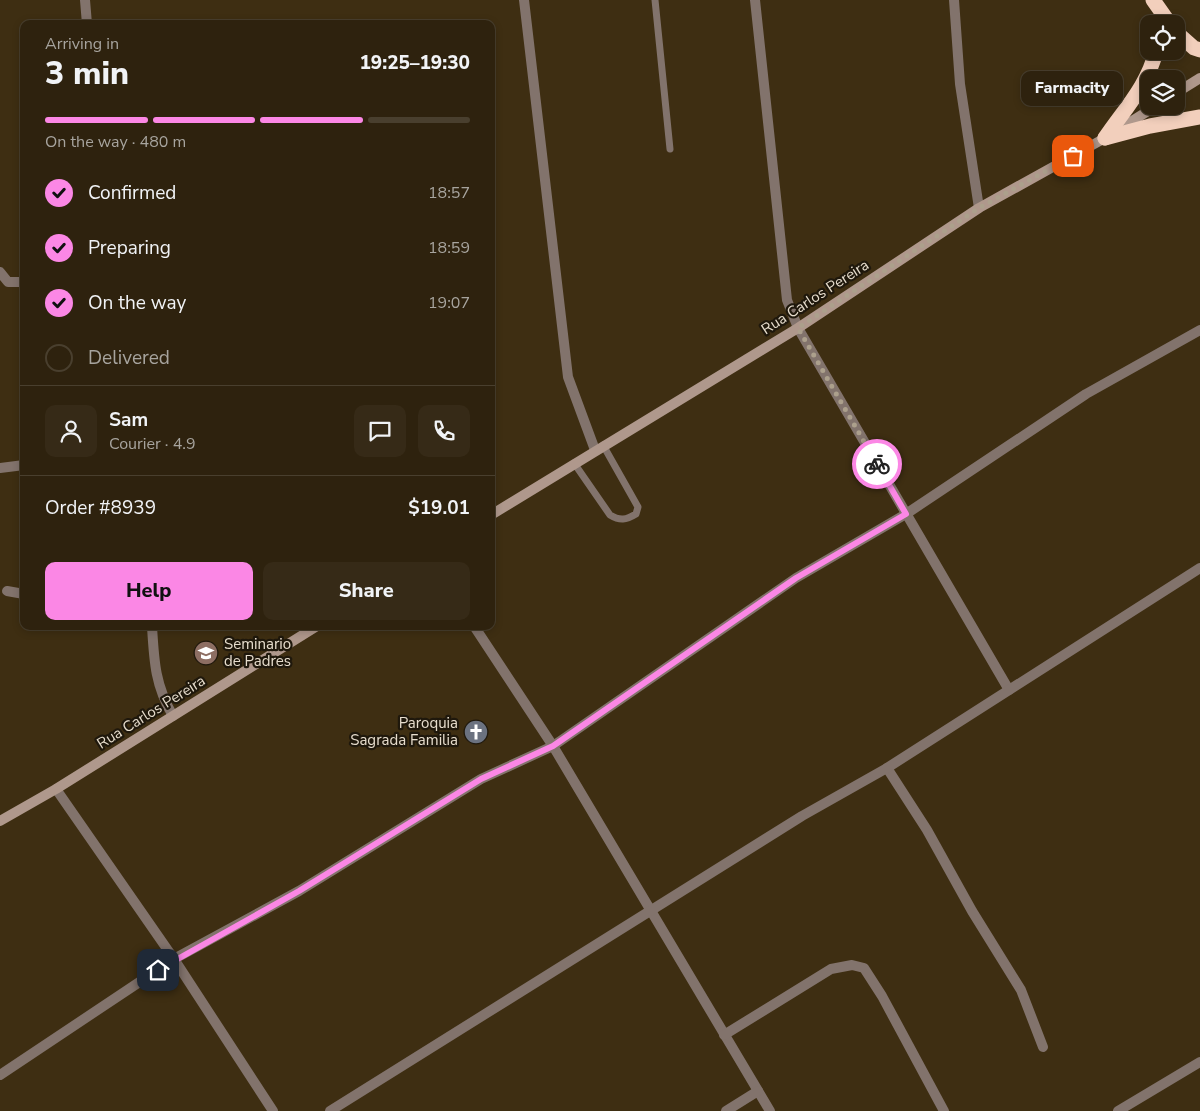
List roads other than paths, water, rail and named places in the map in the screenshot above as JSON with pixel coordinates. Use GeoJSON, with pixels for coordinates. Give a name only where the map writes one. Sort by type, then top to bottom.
{"type":"FeatureCollection","features":[{"type":"Feature","properties":{"kind":"highway"},"geometry":{"type":"LineString","coordinates":[[1154,2],[1156,15]]}},
{"type":"Feature","properties":{"kind":"highway"},"geometry":{"type":"LineString","coordinates":[[1154,2],[1163,15]]}},
{"type":"Feature","properties":{"kind":"highway"},"geometry":{"type":"LineString","coordinates":[[1185,40],[1194,48],[1200,50]]}},
{"type":"Feature","properties":{"kind":"highway"},"geometry":{"type":"LineString","coordinates":[[1105,138],[1142,87],[1154,60]]}},
{"type":"Feature","properties":{"kind":"highway"},"geometry":{"type":"LineString","coordinates":[[1105,138],[1150,126],[1200,117]]}},
{"type":"Feature","properties":{"kind":"main road"},"geometry":{"type":"LineString","coordinates":[[1185,87],[1200,78]]}},
{"type":"Feature","properties":{"kind":"main road","name":"Rua Carlos Pereira"},"geometry":{"type":"LineString","coordinates":[[495,512],[798,328],[979,208],[1105,138],[1142,115]]}},
{"type":"Feature","properties":{"kind":"main road","name":"Rua Carlos Pereira"},"geometry":{"type":"LineString","coordinates":[[0,822],[311,630]]}},
{"type":"Feature","properties":{"kind":"street"},"geometry":{"type":"LineString","coordinates":[[85,0],[87,20]]}},
{"type":"Feature","properties":{"kind":"street"},"geometry":{"type":"LineString","coordinates":[[524,0],[568,377],[599,448]]}},
{"type":"Feature","properties":{"kind":"street"},"geometry":{"type":"LineString","coordinates":[[755,0],[784,287],[798,328],[1009,690]]}},
{"type":"Feature","properties":{"kind":"street"},"geometry":{"type":"LineString","coordinates":[[954,0],[960,84],[979,208]]}},
{"type":"Feature","properties":{"kind":"street"},"geometry":{"type":"LineString","coordinates":[[0,272],[4,284],[20,282]]}},
{"type":"Feature","properties":{"kind":"street"},"geometry":{"type":"LineString","coordinates":[[0,1075],[174,959],[299,891],[481,779],[553,746],[796,578],[906,514],[1086,394],[1200,330]]}},
{"type":"Feature","properties":{"kind":"street"},"geometry":{"type":"LineString","coordinates":[[0,468],[20,466]]}},
{"type":"Feature","properties":{"kind":"street"},"geometry":{"type":"LineString","coordinates":[[330,1111],[802,816],[887,768],[1200,568]]}},
{"type":"Feature","properties":{"kind":"street"},"geometry":{"type":"LineString","coordinates":[[7,590],[20,593]]}},
{"type":"Feature","properties":{"kind":"street"},"geometry":{"type":"LineString","coordinates":[[152,630],[156,676],[162,698],[173,716]]}},
{"type":"Feature","properties":{"kind":"street"},"geometry":{"type":"LineString","coordinates":[[477,630],[553,746],[770,1111]]}},
{"type":"Feature","properties":{"kind":"street"},"geometry":{"type":"LineString","coordinates":[[887,768],[927,830],[972,911],[1021,990],[1043,1047]]}},
{"type":"Feature","properties":{"kind":"street"},"geometry":{"type":"LineString","coordinates":[[56,789],[174,959],[273,1111]]}},
{"type":"Feature","properties":{"kind":"street"},"geometry":{"type":"LineString","coordinates":[[724,1035],[831,969],[852,965],[864,968],[882,996],[944,1111]]}},
{"type":"Feature","properties":{"kind":"street"},"geometry":{"type":"LineString","coordinates":[[1118,1111],[1200,1062]]}},
{"type":"Feature","properties":{"kind":"street"},"geometry":{"type":"LineString","coordinates":[[726,1111],[758,1091]]}},
{"type":"Feature","properties":{"kind":"lane"},"geometry":{"type":"LineString","coordinates":[[655,0],[670,149]]}},
{"type":"Feature","properties":{"kind":"lane"},"geometry":{"type":"LineString","coordinates":[[574,463],[610,515],[617,519],[627,519],[636,514],[638,507],[599,448]]}},
{"type":"Feature","properties":{"kind":"place","name":"Farmacity"},"geometry":{"type":"Point","coordinates":[1073,156]}},
{"type":"Feature","properties":{"kind":"place","name":"Seminario de Padres"},"geometry":{"type":"Point","coordinates":[206,653]}},
{"type":"Feature","properties":{"kind":"place","name":"Paroquia Sagrada Familia"},"geometry":{"type":"Point","coordinates":[476,732]}}]}
